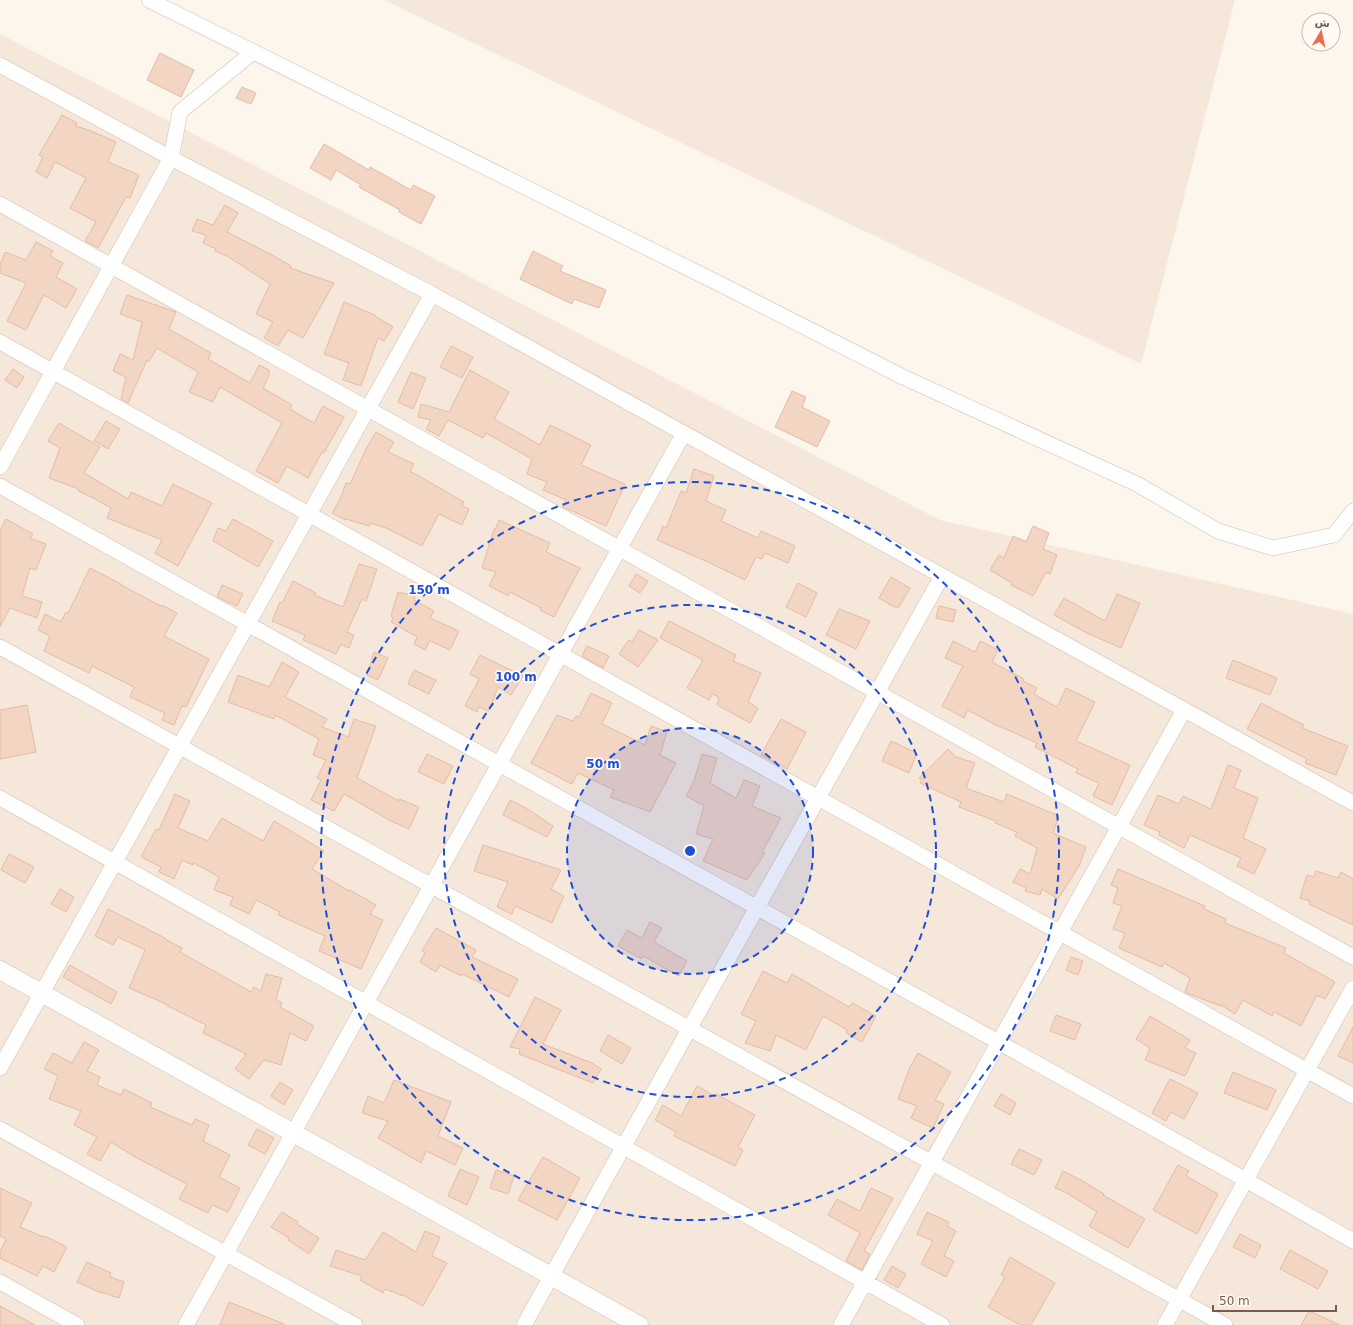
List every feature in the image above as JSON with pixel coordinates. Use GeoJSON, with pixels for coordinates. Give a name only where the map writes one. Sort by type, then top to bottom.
{"type":"FeatureCollection","features":[{"type":"Feature","properties":{"kind":"street"},"geometry":{"type":"LineString","coordinates":[[149,0],[904,377],[1137,484],[1218,530],[1272,548],[1334,535],[1353,511]]}},
{"type":"Feature","properties":{"kind":"street"},"geometry":{"type":"LineString","coordinates":[[0,467],[171,158],[180,112],[253,52]]}},
{"type":"Feature","properties":{"kind":"street"},"geometry":{"type":"LineString","coordinates":[[0,65],[171,158],[432,294],[1353,804]]}},
{"type":"Feature","properties":{"kind":"street"},"geometry":{"type":"LineString","coordinates":[[0,204],[1353,957]]}},
{"type":"Feature","properties":{"kind":"street"},"geometry":{"type":"LineString","coordinates":[[0,1068],[432,294]]}},
{"type":"Feature","properties":{"kind":"street"},"geometry":{"type":"LineString","coordinates":[[0,342],[1353,1096]]}},
{"type":"Feature","properties":{"kind":"street"},"geometry":{"type":"LineString","coordinates":[[186,1325],[684,434]]}},
{"type":"Feature","properties":{"kind":"street"},"geometry":{"type":"LineString","coordinates":[[0,486],[999,1042],[1353,1241]]}},
{"type":"Feature","properties":{"kind":"street"},"geometry":{"type":"LineString","coordinates":[[524,1325],[942,576]]}},
{"type":"Feature","properties":{"kind":"street"},"geometry":{"type":"LineString","coordinates":[[0,647],[1225,1325]]}},
{"type":"Feature","properties":{"kind":"street"},"geometry":{"type":"LineString","coordinates":[[841,1325],[1184,710]]}},
{"type":"Feature","properties":{"kind":"street"},"geometry":{"type":"LineString","coordinates":[[0,798],[942,1325]]}},
{"type":"Feature","properties":{"kind":"street"},"geometry":{"type":"LineString","coordinates":[[0,970],[639,1325]]}},
{"type":"Feature","properties":{"kind":"street"},"geometry":{"type":"LineString","coordinates":[[1165,1325],[1353,988]]}},
{"type":"Feature","properties":{"kind":"street"},"geometry":{"type":"LineString","coordinates":[[0,1129],[355,1325]]}},
{"type":"Feature","properties":{"kind":"street"},"geometry":{"type":"LineString","coordinates":[[0,1282],[76,1325]]}},
{"type":"Feature","properties":{"kind":"shaded area"},"geometry":{"type":"Polygon","coordinates":[[[384,0],[1235,0],[1141,364],[384,0]]]}},
{"type":"Feature","properties":{"kind":"shaded area"},"geometry":{"type":"Polygon","coordinates":[[[0,34],[940,520],[1353,614],[1353,1325],[0,1325],[0,34]]]}},
{"type":"Feature","properties":{"kind":"building"},"geometry":{"type":"Polygon","coordinates":[[[160,53],[194,70],[181,97],[147,80],[160,53]]]}},
{"type":"Feature","properties":{"kind":"building"},"geometry":{"type":"Polygon","coordinates":[[[242,87],[256,93],[251,104],[236,98],[242,87]]]}},
{"type":"Feature","properties":{"kind":"building"},"geometry":{"type":"Polygon","coordinates":[[[62,115],[77,123],[76,126],[116,142],[108,162],[139,175],[130,198],[126,197],[98,248],[85,241],[96,222],[70,208],[86,178],[55,162],[47,178],[36,172],[43,157],[39,155],[62,115]]]}},
{"type":"Feature","properties":{"kind":"building"},"geometry":{"type":"Polygon","coordinates":[[[324,144],[369,170],[370,167],[411,190],[413,185],[435,196],[421,224],[399,212],[400,210],[359,187],[361,185],[336,170],[331,180],[310,168],[324,144]]]}},
{"type":"Feature","properties":{"kind":"building"},"geometry":{"type":"Polygon","coordinates":[[[225,205],[238,213],[227,232],[272,255],[291,266],[290,268],[334,283],[303,338],[288,330],[278,346],[264,338],[273,322],[256,314],[270,284],[227,256],[215,251],[216,249],[203,243],[206,235],[192,231],[197,219],[213,225],[225,205]]]}},
{"type":"Feature","properties":{"kind":"building"},"geometry":{"type":"Polygon","coordinates":[[[36,242],[53,251],[50,256],[63,263],[56,277],[77,289],[66,308],[44,295],[26,330],[7,321],[26,283],[0,273],[0,265],[5,252],[26,260],[36,242]]]}},
{"type":"Feature","properties":{"kind":"building"},"geometry":{"type":"Polygon","coordinates":[[[533,251],[563,266],[560,271],[606,290],[599,308],[574,299],[572,304],[520,279],[533,251]]]}},
{"type":"Feature","properties":{"kind":"building"},"geometry":{"type":"Polygon","coordinates":[[[127,295],[176,312],[169,329],[211,353],[208,359],[250,383],[259,365],[269,370],[269,375],[263,388],[292,405],[290,409],[314,423],[323,406],[344,417],[308,478],[287,466],[278,483],[256,471],[282,423],[220,387],[213,402],[189,392],[198,372],[157,348],[149,361],[147,360],[128,403],[121,399],[126,377],[113,371],[120,354],[133,360],[142,322],[120,314],[127,295]]]}},
{"type":"Feature","properties":{"kind":"building"},"geometry":{"type":"Polygon","coordinates":[[[344,302],[375,315],[393,327],[384,341],[378,338],[361,386],[343,380],[349,363],[324,354],[344,302]]]}},
{"type":"Feature","properties":{"kind":"building"},"geometry":{"type":"Polygon","coordinates":[[[451,346],[473,357],[462,378],[440,367],[451,346]]]}},
{"type":"Feature","properties":{"kind":"building"},"geometry":{"type":"Polygon","coordinates":[[[13,369],[24,377],[17,388],[5,380],[13,369]]]}},
{"type":"Feature","properties":{"kind":"building"},"geometry":{"type":"Polygon","coordinates":[[[470,370],[509,392],[494,419],[540,445],[550,425],[591,445],[581,465],[625,484],[606,526],[563,507],[566,500],[543,490],[547,482],[527,474],[532,459],[486,433],[483,438],[448,420],[439,436],[426,429],[431,420],[418,417],[421,404],[449,412],[470,370]]]}},
{"type":"Feature","properties":{"kind":"building"},"geometry":{"type":"Polygon","coordinates":[[[411,372],[426,378],[413,409],[398,402],[411,372]]]}},
{"type":"Feature","properties":{"kind":"building"},"geometry":{"type":"Polygon","coordinates":[[[792,391],[806,397],[802,407],[830,421],[817,447],[775,427],[792,391]]]}},
{"type":"Feature","properties":{"kind":"building"},"geometry":{"type":"Polygon","coordinates":[[[106,421],[120,429],[108,449],[94,441],[106,421]]]}},
{"type":"Feature","properties":{"kind":"building"},"geometry":{"type":"Polygon","coordinates":[[[59,423],[100,447],[84,473],[128,499],[131,492],[162,506],[173,484],[212,503],[178,566],[155,553],[162,540],[107,518],[111,508],[78,491],[79,489],[49,478],[60,448],[48,441],[59,423]]]}},
{"type":"Feature","properties":{"kind":"building"},"geometry":{"type":"Polygon","coordinates":[[[376,432],[394,442],[388,452],[414,464],[410,471],[464,502],[462,506],[469,509],[462,525],[439,514],[422,546],[386,528],[370,523],[369,526],[346,519],[345,520],[332,513],[341,497],[346,483],[350,484],[367,447],[376,432]]]}},
{"type":"Feature","properties":{"kind":"building"},"geometry":{"type":"Polygon","coordinates":[[[694,469],[714,476],[706,501],[726,510],[721,521],[758,538],[761,531],[795,546],[788,563],[765,553],[762,559],[756,557],[745,580],[657,540],[663,526],[666,528],[681,491],[686,493],[694,469]]]}},
{"type":"Feature","properties":{"kind":"building"},"geometry":{"type":"Polygon","coordinates":[[[6,519],[33,534],[30,538],[46,544],[36,570],[30,568],[22,596],[42,602],[37,618],[10,608],[0,627],[0,530],[6,519]]]}},
{"type":"Feature","properties":{"kind":"building"},"geometry":{"type":"Polygon","coordinates":[[[233,519],[273,541],[258,567],[213,541],[218,528],[226,531],[233,519]]]}},
{"type":"Feature","properties":{"kind":"building"},"geometry":{"type":"Polygon","coordinates":[[[499,520],[550,543],[546,552],[580,568],[554,617],[540,610],[541,608],[510,592],[508,596],[489,586],[496,572],[482,568],[494,529],[495,530],[499,520]]]}},
{"type":"Feature","properties":{"kind":"building"},"geometry":{"type":"Polygon","coordinates":[[[1033,526],[1049,533],[1043,549],[1057,555],[1050,574],[1046,572],[1033,596],[1011,585],[1012,583],[990,570],[999,555],[1004,558],[1013,536],[1026,542],[1033,526]]]}},
{"type":"Feature","properties":{"kind":"building"},"geometry":{"type":"Polygon","coordinates":[[[359,564],[377,569],[366,601],[362,599],[347,632],[354,635],[349,648],[341,644],[336,654],[303,640],[305,635],[272,621],[280,602],[282,603],[293,581],[316,593],[314,595],[343,607],[359,564]]]}},
{"type":"Feature","properties":{"kind":"building"},"geometry":{"type":"Polygon","coordinates":[[[90,568],[177,613],[164,636],[209,659],[186,707],[182,706],[174,725],[162,720],[165,713],[130,697],[134,687],[92,666],[89,673],[44,651],[50,636],[38,630],[45,614],[61,622],[66,612],[68,613],[90,568]]]}},
{"type":"Feature","properties":{"kind":"building"},"geometry":{"type":"Polygon","coordinates":[[[636,574],[648,581],[640,593],[629,586],[636,574]]]}},
{"type":"Feature","properties":{"kind":"building"},"geometry":{"type":"Polygon","coordinates":[[[891,577],[910,588],[899,607],[894,607],[879,598],[891,577]]]}},
{"type":"Feature","properties":{"kind":"building"},"geometry":{"type":"Polygon","coordinates":[[[798,583],[817,593],[806,617],[786,607],[798,583]]]}},
{"type":"Feature","properties":{"kind":"building"},"geometry":{"type":"Polygon","coordinates":[[[222,585],[243,594],[237,606],[217,597],[222,585]]]}},
{"type":"Feature","properties":{"kind":"building"},"geometry":{"type":"Polygon","coordinates":[[[398,592],[415,596],[414,600],[434,611],[430,618],[459,631],[450,650],[430,641],[425,650],[414,644],[417,637],[391,622],[393,618],[391,616],[398,592]]]}},
{"type":"Feature","properties":{"kind":"building"},"geometry":{"type":"Polygon","coordinates":[[[1117,594],[1140,603],[1121,648],[1087,633],[1054,615],[1064,598],[1105,621],[1117,594]]]}},
{"type":"Feature","properties":{"kind":"building"},"geometry":{"type":"Polygon","coordinates":[[[939,606],[956,610],[953,622],[936,618],[939,606]]]}},
{"type":"Feature","properties":{"kind":"building"},"geometry":{"type":"Polygon","coordinates":[[[839,609],[870,621],[856,649],[826,635],[839,609]]]}},
{"type":"Feature","properties":{"kind":"building"},"geometry":{"type":"Polygon","coordinates":[[[669,621],[736,655],[733,661],[761,673],[748,702],[758,708],[750,723],[717,705],[719,697],[712,694],[709,700],[687,688],[703,660],[660,638],[669,621]]]}},
{"type":"Feature","properties":{"kind":"building"},"geometry":{"type":"Polygon","coordinates":[[[639,630],[658,640],[638,667],[619,654],[629,640],[632,642],[639,630]]]}},
{"type":"Feature","properties":{"kind":"building"},"geometry":{"type":"Polygon","coordinates":[[[953,641],[975,652],[980,641],[998,650],[992,662],[1024,679],[1023,681],[1037,688],[1034,694],[1057,707],[1066,688],[1095,702],[1076,741],[1130,765],[1112,805],[1093,796],[1099,783],[1076,773],[1078,769],[1035,747],[1037,743],[999,727],[968,710],[964,718],[942,706],[963,666],[945,658],[953,641]]]}},
{"type":"Feature","properties":{"kind":"building"},"geometry":{"type":"Polygon","coordinates":[[[587,646],[609,656],[603,668],[582,656],[587,646]]]}},
{"type":"Feature","properties":{"kind":"building"},"geometry":{"type":"Polygon","coordinates":[[[374,652],[388,658],[378,680],[367,675],[374,652]]]}},
{"type":"Feature","properties":{"kind":"building"},"geometry":{"type":"Polygon","coordinates":[[[480,655],[523,676],[511,695],[498,687],[489,711],[479,707],[477,712],[465,706],[479,679],[470,674],[480,655]]]}},
{"type":"Feature","properties":{"kind":"building"},"geometry":{"type":"Polygon","coordinates":[[[1233,660],[1277,678],[1270,695],[1226,678],[1233,660]]]}},
{"type":"Feature","properties":{"kind":"building"},"geometry":{"type":"Polygon","coordinates":[[[282,662],[299,672],[285,697],[327,719],[322,727],[348,737],[354,719],[376,726],[357,778],[399,801],[399,799],[419,807],[409,829],[391,821],[344,794],[334,811],[311,800],[321,780],[317,778],[326,760],[313,755],[319,739],[275,715],[274,719],[228,702],[238,675],[269,687],[282,662]]]}},
{"type":"Feature","properties":{"kind":"building"},"geometry":{"type":"Polygon","coordinates":[[[414,670],[436,680],[429,694],[408,684],[414,670]]]}},
{"type":"Feature","properties":{"kind":"building"},"geometry":{"type":"Polygon","coordinates":[[[591,693],[612,703],[602,724],[645,745],[651,726],[667,732],[660,755],[676,763],[650,812],[610,797],[614,790],[578,773],[572,784],[531,763],[557,715],[573,721],[576,716],[579,717],[591,693]]]}},
{"type":"Feature","properties":{"kind":"building"},"geometry":{"type":"Polygon","coordinates":[[[1261,703],[1304,725],[1302,728],[1348,746],[1336,775],[1305,763],[1307,759],[1247,729],[1261,703]]]}},
{"type":"Feature","properties":{"kind":"building"},"geometry":{"type":"Polygon","coordinates":[[[27,705],[36,752],[0,759],[0,710],[27,705]]]}},
{"type":"Feature","properties":{"kind":"building"},"geometry":{"type":"Polygon","coordinates":[[[781,719],[806,732],[787,769],[761,755],[781,719]]]}},
{"type":"Feature","properties":{"kind":"building"},"geometry":{"type":"Polygon","coordinates":[[[891,741],[917,753],[909,773],[882,761],[891,741]]]}},
{"type":"Feature","properties":{"kind":"building"},"geometry":{"type":"Polygon","coordinates":[[[948,749],[956,757],[975,763],[966,788],[1004,802],[1007,794],[1059,816],[1053,833],[1086,847],[1079,866],[1058,899],[1042,889],[1040,895],[1025,891],[1026,888],[1013,882],[1020,869],[1030,874],[1037,848],[1015,836],[1017,832],[995,823],[996,821],[959,807],[961,802],[920,783],[922,779],[919,778],[948,749]]]}},
{"type":"Feature","properties":{"kind":"building"},"geometry":{"type":"Polygon","coordinates":[[[427,754],[453,766],[444,784],[418,772],[427,754]]]}},
{"type":"Feature","properties":{"kind":"building"},"geometry":{"type":"Polygon","coordinates":[[[702,754],[717,758],[710,783],[736,798],[744,780],[760,786],[752,806],[781,818],[762,852],[765,853],[747,880],[703,861],[713,839],[696,834],[704,806],[686,796],[694,781],[702,754]]]}},
{"type":"Feature","properties":{"kind":"building"},"geometry":{"type":"Polygon","coordinates":[[[1228,765],[1241,770],[1234,788],[1258,798],[1243,838],[1266,849],[1254,874],[1237,866],[1241,858],[1190,835],[1184,848],[1159,835],[1160,832],[1144,825],[1158,795],[1179,804],[1183,796],[1211,809],[1228,765]]]}},
{"type":"Feature","properties":{"kind":"building"},"geometry":{"type":"Polygon","coordinates":[[[175,794],[190,801],[178,828],[208,841],[222,818],[263,841],[274,821],[324,851],[312,869],[376,905],[370,914],[383,920],[361,969],[319,951],[325,936],[278,915],[280,912],[256,900],[249,914],[230,905],[233,897],[214,890],[219,877],[194,863],[193,865],[182,860],[174,879],[159,872],[161,867],[141,857],[156,829],[159,830],[175,794]]]}},
{"type":"Feature","properties":{"kind":"building"},"geometry":{"type":"Polygon","coordinates":[[[510,800],[526,808],[553,826],[547,837],[503,815],[510,800]]]}},
{"type":"Feature","properties":{"kind":"building"},"geometry":{"type":"Polygon","coordinates":[[[483,845],[561,870],[551,889],[564,896],[552,923],[515,906],[512,914],[497,907],[508,882],[474,871],[483,845]]]}},
{"type":"Feature","properties":{"kind":"building"},"geometry":{"type":"Polygon","coordinates":[[[9,854],[34,867],[25,883],[1,870],[9,854]]]}},
{"type":"Feature","properties":{"kind":"building"},"geometry":{"type":"Polygon","coordinates":[[[1118,869],[1205,906],[1204,909],[1226,919],[1225,923],[1286,948],[1284,953],[1335,982],[1325,999],[1317,995],[1301,1026],[1274,1012],[1272,1016],[1243,1000],[1235,1014],[1221,1005],[1186,993],[1185,992],[1190,978],[1164,963],[1162,967],[1119,948],[1125,933],[1113,929],[1122,906],[1113,903],[1118,888],[1111,885],[1118,869]]]}},
{"type":"Feature","properties":{"kind":"building"},"geometry":{"type":"Polygon","coordinates":[[[1316,871],[1338,878],[1341,872],[1353,879],[1353,925],[1309,904],[1310,901],[1300,898],[1307,875],[1314,877],[1316,871]]]}},
{"type":"Feature","properties":{"kind":"building"},"geometry":{"type":"Polygon","coordinates":[[[60,889],[74,897],[66,912],[51,904],[60,889]]]}},
{"type":"Feature","properties":{"kind":"building"},"geometry":{"type":"Polygon","coordinates":[[[108,909],[165,938],[182,948],[180,952],[251,992],[254,987],[261,991],[266,974],[282,978],[276,999],[282,1003],[280,1007],[314,1026],[306,1041],[290,1033],[281,1065],[264,1060],[249,1079],[235,1069],[246,1054],[203,1033],[206,1025],[166,1004],[129,988],[145,950],[118,937],[113,945],[95,936],[108,909]]]}},
{"type":"Feature","properties":{"kind":"building"},"geometry":{"type":"Polygon","coordinates":[[[650,922],[662,928],[654,942],[687,961],[679,976],[643,956],[642,959],[618,946],[627,930],[642,938],[650,922]]]}},
{"type":"Feature","properties":{"kind":"building"},"geometry":{"type":"Polygon","coordinates":[[[436,928],[476,950],[472,957],[518,979],[509,997],[440,965],[436,972],[420,962],[425,953],[422,951],[436,928]]]}},
{"type":"Feature","properties":{"kind":"building"},"geometry":{"type":"Polygon","coordinates":[[[1071,957],[1083,961],[1078,975],[1066,970],[1071,957]]]}},
{"type":"Feature","properties":{"kind":"building"},"geometry":{"type":"Polygon","coordinates":[[[70,965],[117,992],[111,1004],[63,977],[70,965]]]}},
{"type":"Feature","properties":{"kind":"building"},"geometry":{"type":"Polygon","coordinates":[[[763,971],[787,983],[792,974],[849,1007],[852,1003],[876,1016],[862,1042],[846,1033],[847,1030],[823,1016],[806,1050],[776,1035],[770,1051],[745,1043],[756,1021],[741,1014],[763,971]]]}},
{"type":"Feature","properties":{"kind":"building"},"geometry":{"type":"Polygon","coordinates":[[[535,997],[561,1010],[543,1044],[592,1063],[601,1069],[593,1083],[519,1054],[520,1049],[510,1047],[535,997]]]}},
{"type":"Feature","properties":{"kind":"building"},"geometry":{"type":"Polygon","coordinates":[[[1056,1015],[1081,1024],[1075,1040],[1050,1031],[1056,1015]]]}},
{"type":"Feature","properties":{"kind":"building"},"geometry":{"type":"Polygon","coordinates":[[[1150,1016],[1190,1040],[1185,1048],[1196,1053],[1185,1076],[1145,1060],[1150,1048],[1136,1039],[1150,1016]]]}},
{"type":"Feature","properties":{"kind":"building"},"geometry":{"type":"Polygon","coordinates":[[[1353,1027],[1353,1063],[1338,1056],[1353,1027]]]}},
{"type":"Feature","properties":{"kind":"building"},"geometry":{"type":"Polygon","coordinates":[[[608,1035],[631,1048],[622,1064],[600,1051],[608,1035]]]}},
{"type":"Feature","properties":{"kind":"building"},"geometry":{"type":"Polygon","coordinates":[[[84,1042],[99,1050],[87,1071],[100,1077],[97,1085],[121,1095],[124,1089],[152,1103],[150,1107],[192,1125],[195,1119],[209,1125],[203,1141],[230,1155],[219,1177],[240,1188],[228,1212],[212,1205],[208,1213],[179,1199],[187,1184],[135,1157],[111,1142],[100,1161],[87,1154],[97,1137],[74,1125],[81,1111],[49,1099],[58,1076],[44,1069],[53,1053],[72,1063],[84,1042]]]}},
{"type":"Feature","properties":{"kind":"building"},"geometry":{"type":"Polygon","coordinates":[[[918,1053],[951,1072],[935,1100],[944,1104],[933,1128],[911,1118],[917,1106],[898,1099],[910,1067],[918,1053]]]}},
{"type":"Feature","properties":{"kind":"building"},"geometry":{"type":"Polygon","coordinates":[[[1233,1072],[1276,1090],[1267,1110],[1224,1093],[1233,1072]]]}},
{"type":"Feature","properties":{"kind":"building"},"geometry":{"type":"Polygon","coordinates":[[[1170,1079],[1198,1093],[1184,1119],[1171,1112],[1166,1121],[1152,1113],[1170,1079]]]}},
{"type":"Feature","properties":{"kind":"building"},"geometry":{"type":"Polygon","coordinates":[[[394,1080],[451,1102],[438,1136],[463,1148],[455,1165],[426,1151],[421,1163],[378,1138],[388,1121],[362,1113],[368,1096],[384,1103],[394,1080]]]}},
{"type":"Feature","properties":{"kind":"building"},"geometry":{"type":"Polygon","coordinates":[[[280,1082],[293,1090],[284,1105],[271,1096],[280,1082]]]}},
{"type":"Feature","properties":{"kind":"building"},"geometry":{"type":"Polygon","coordinates":[[[697,1086],[715,1096],[716,1094],[755,1115],[738,1147],[743,1150],[735,1166],[674,1136],[676,1132],[655,1120],[663,1105],[681,1116],[697,1086]]]}},
{"type":"Feature","properties":{"kind":"building"},"geometry":{"type":"Polygon","coordinates":[[[1001,1094],[1016,1103],[1010,1115],[994,1106],[1001,1094]]]}},
{"type":"Feature","properties":{"kind":"building"},"geometry":{"type":"Polygon","coordinates":[[[257,1129],[274,1138],[265,1154],[248,1145],[257,1129]]]}},
{"type":"Feature","properties":{"kind":"building"},"geometry":{"type":"Polygon","coordinates":[[[1019,1149],[1042,1160],[1034,1175],[1011,1164],[1019,1149]]]}},
{"type":"Feature","properties":{"kind":"building"},"geometry":{"type":"Polygon","coordinates":[[[543,1157],[580,1178],[557,1220],[518,1200],[543,1157]]]}},
{"type":"Feature","properties":{"kind":"building"},"geometry":{"type":"Polygon","coordinates":[[[1178,1165],[1189,1171],[1186,1176],[1218,1194],[1197,1234],[1153,1210],[1178,1165]]]}},
{"type":"Feature","properties":{"kind":"building"},"geometry":{"type":"Polygon","coordinates":[[[460,1169],[479,1177],[467,1205],[448,1196],[460,1169]]]}},
{"type":"Feature","properties":{"kind":"building"},"geometry":{"type":"Polygon","coordinates":[[[496,1170],[514,1176],[508,1194],[490,1188],[496,1170]]]}},
{"type":"Feature","properties":{"kind":"building"},"geometry":{"type":"Polygon","coordinates":[[[1063,1171],[1081,1180],[1104,1194],[1103,1195],[1145,1219],[1128,1248],[1089,1226],[1097,1212],[1065,1192],[1055,1188],[1063,1171]]]}},
{"type":"Feature","properties":{"kind":"building"},"geometry":{"type":"Polygon","coordinates":[[[0,1188],[32,1203],[20,1227],[44,1237],[45,1236],[67,1247],[54,1272],[43,1266],[37,1276],[0,1258],[0,1252],[6,1239],[0,1236],[0,1188]]]}},
{"type":"Feature","properties":{"kind":"building"},"geometry":{"type":"Polygon","coordinates":[[[871,1188],[893,1198],[864,1251],[870,1254],[862,1270],[846,1261],[860,1233],[828,1215],[837,1199],[860,1211],[871,1188]]]}},
{"type":"Feature","properties":{"kind":"building"},"geometry":{"type":"Polygon","coordinates":[[[282,1212],[319,1238],[309,1254],[288,1240],[289,1238],[271,1227],[282,1212]]]}},
{"type":"Feature","properties":{"kind":"building"},"geometry":{"type":"Polygon","coordinates":[[[927,1212],[949,1222],[947,1226],[956,1231],[944,1256],[954,1261],[946,1277],[921,1264],[933,1241],[917,1234],[927,1212]]]}},
{"type":"Feature","properties":{"kind":"building"},"geometry":{"type":"Polygon","coordinates":[[[425,1231],[440,1237],[432,1256],[447,1263],[423,1306],[403,1295],[385,1289],[383,1293],[360,1280],[362,1276],[330,1266],[336,1250],[365,1260],[383,1232],[416,1252],[425,1231]]]}},
{"type":"Feature","properties":{"kind":"building"},"geometry":{"type":"Polygon","coordinates":[[[1240,1234],[1261,1245],[1255,1258],[1233,1247],[1240,1234]]]}},
{"type":"Feature","properties":{"kind":"building"},"geometry":{"type":"Polygon","coordinates":[[[1290,1250],[1328,1271],[1318,1289],[1280,1269],[1290,1250]]]}},
{"type":"Feature","properties":{"kind":"building"},"geometry":{"type":"Polygon","coordinates":[[[1010,1257],[1055,1283],[1031,1325],[1020,1325],[988,1307],[1005,1277],[1001,1275],[1010,1257]]]}},
{"type":"Feature","properties":{"kind":"building"},"geometry":{"type":"Polygon","coordinates":[[[87,1262],[111,1273],[110,1277],[124,1282],[119,1298],[101,1293],[77,1282],[87,1262]]]}},
{"type":"Feature","properties":{"kind":"building"},"geometry":{"type":"Polygon","coordinates":[[[892,1266],[906,1274],[898,1288],[884,1280],[892,1266]]]}},
{"type":"Feature","properties":{"kind":"building"},"geometry":{"type":"Polygon","coordinates":[[[229,1302],[284,1324],[284,1325],[220,1325],[229,1302]]]}},
{"type":"Feature","properties":{"kind":"building"},"geometry":{"type":"Polygon","coordinates":[[[0,1306],[35,1325],[0,1325],[0,1306]]]}},
{"type":"Feature","properties":{"kind":"building"},"geometry":{"type":"Polygon","coordinates":[[[1309,1311],[1340,1325],[1301,1325],[1309,1311]]]}}]}
